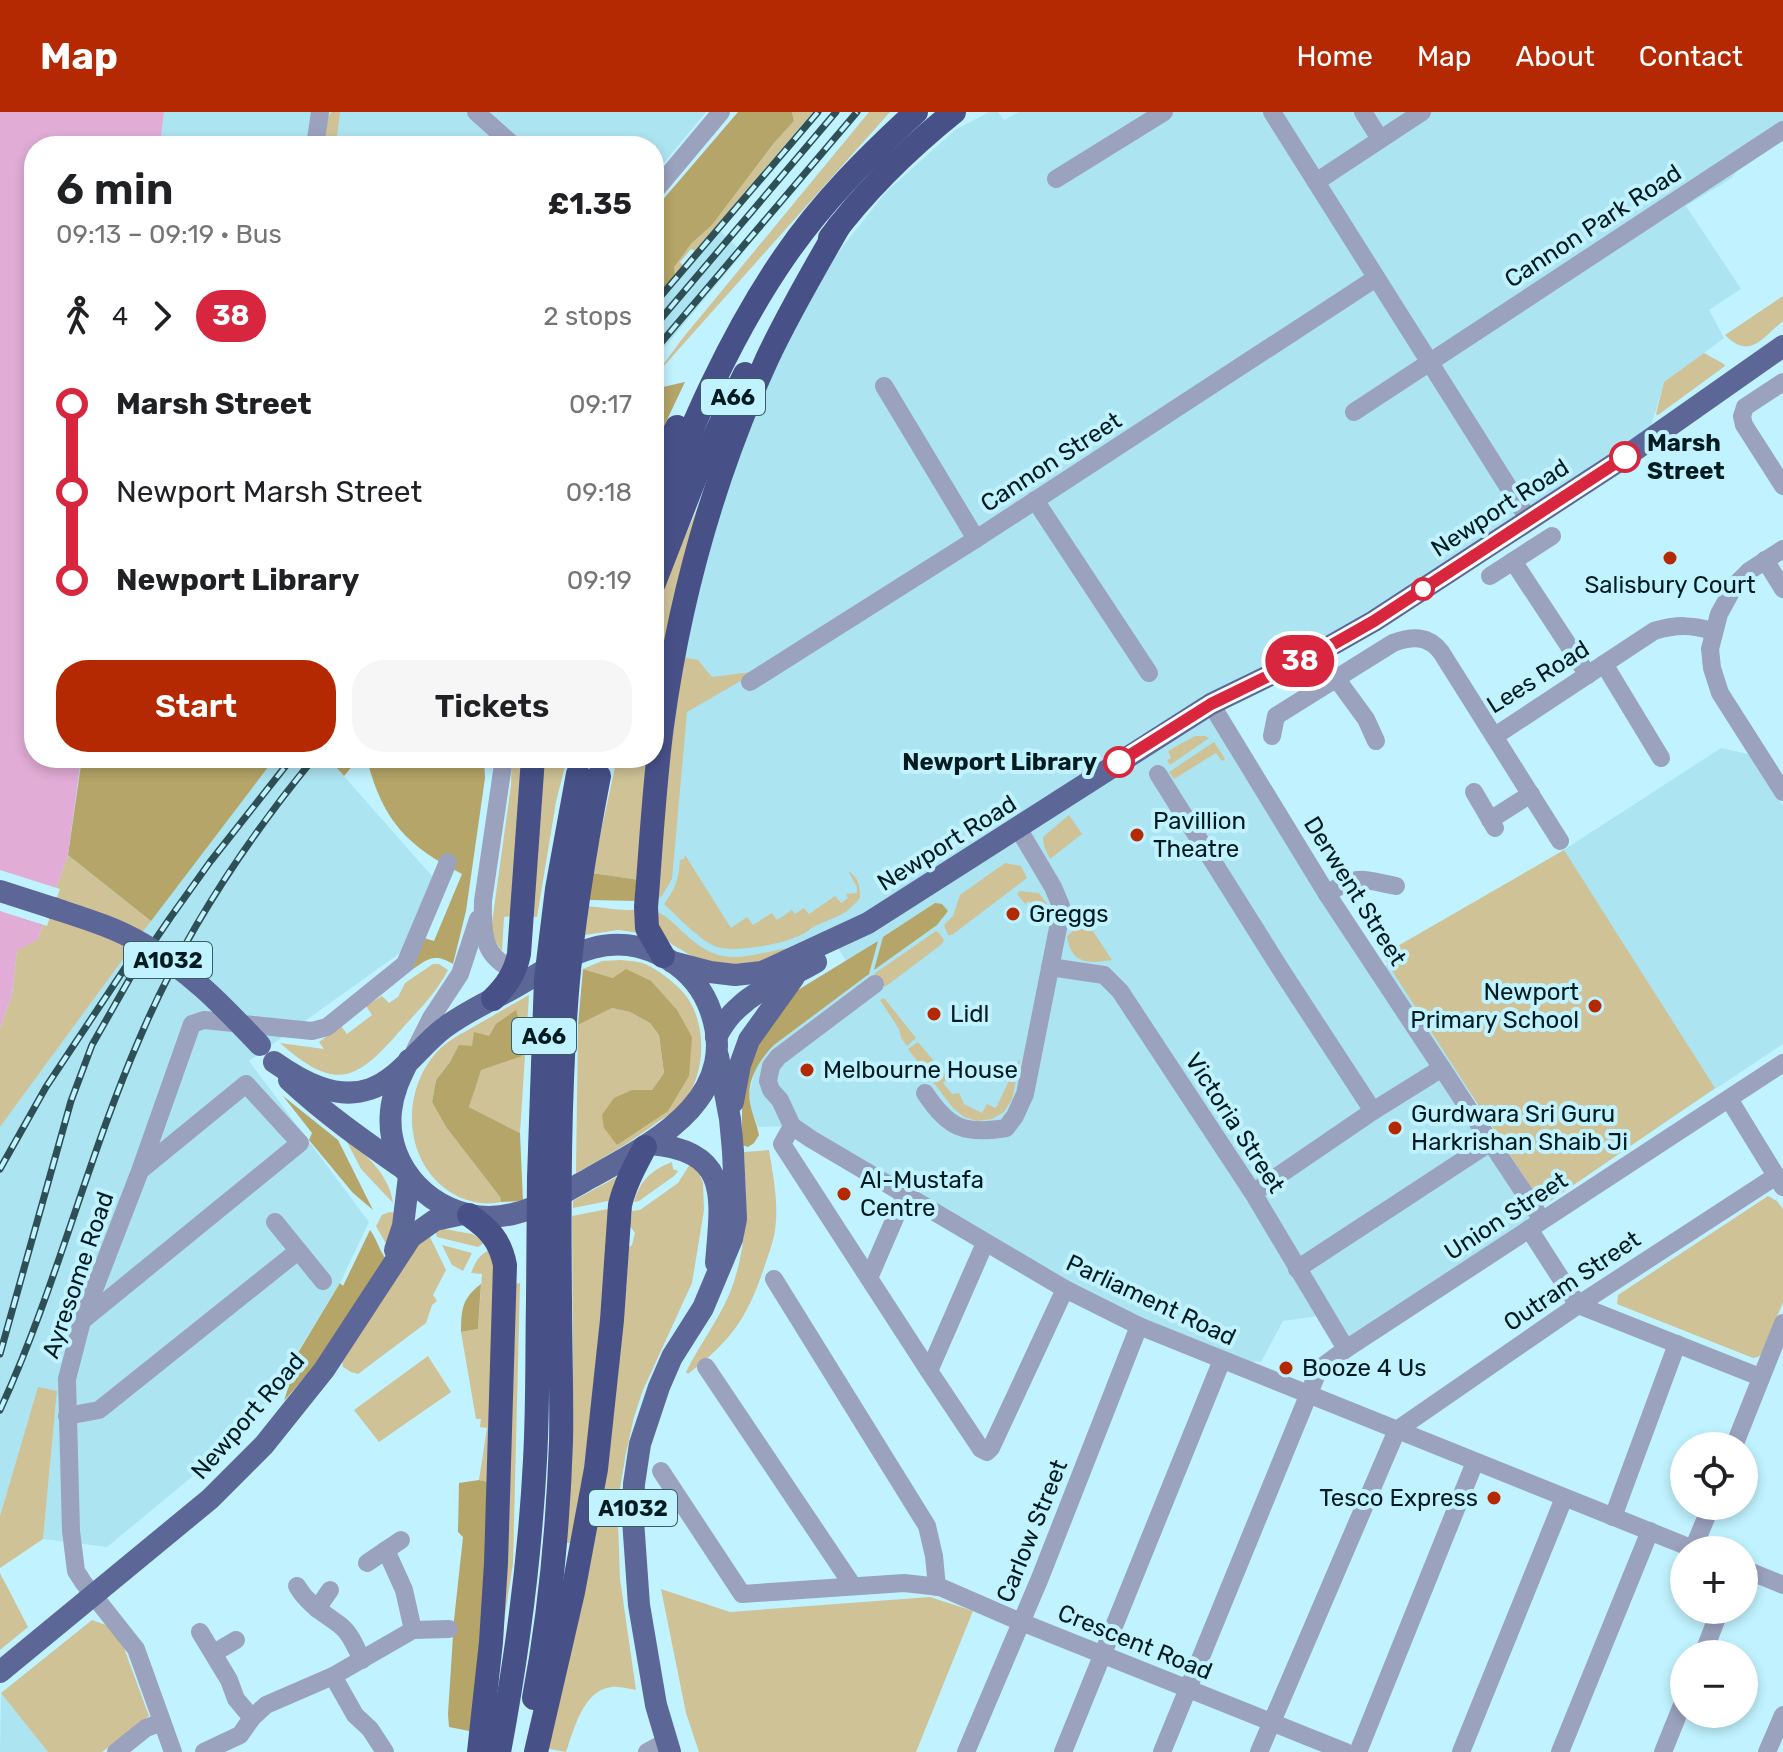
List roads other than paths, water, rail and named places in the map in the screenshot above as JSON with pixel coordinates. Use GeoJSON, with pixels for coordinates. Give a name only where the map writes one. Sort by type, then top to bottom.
{"type":"FeatureCollection","features":[{"type":"Feature","properties":{"kind":"highway","name":"A66"},"geometry":{"type":"LineString","coordinates":[[664,495],[711,385],[752,307],[784,257],[853,172],[916,112]]}},
{"type":"Feature","properties":{"kind":"highway","name":"A66"},"geometry":{"type":"LineString","coordinates":[[664,557],[698,470],[744,376],[765,335],[806,270],[872,187],[954,112]]}},
{"type":"Feature","properties":{"kind":"highway"},"geometry":{"type":"LineString","coordinates":[[664,716],[681,619],[714,493],[767,359],[839,226]]}},
{"type":"Feature","properties":{"kind":"highway","name":"A66"},"geometry":{"type":"LineString","coordinates":[[664,452],[723,340],[752,307]]}},
{"type":"Feature","properties":{"kind":"highway","name":"A66"},"geometry":{"type":"LineString","coordinates":[[493,999],[524,974],[519,954],[532,768]]}},
{"type":"Feature","properties":{"kind":"highway","name":"A66"},"geometry":{"type":"LineString","coordinates":[[523,1752],[545,1625],[561,1441],[539,1178],[546,979],[557,889],[590,768]]}},
{"type":"Feature","properties":{"kind":"highway"},"geometry":{"type":"LineString","coordinates":[[658,768],[646,907],[647,928],[656,947],[668,959]]}},
{"type":"Feature","properties":{"kind":"highway"},"geometry":{"type":"LineString","coordinates":[[536,1752],[573,1592],[596,1469],[612,1320],[620,1205],[634,1167],[648,1146]]}},
{"type":"Feature","properties":{"kind":"highway"},"geometry":{"type":"LineString","coordinates":[[466,1214],[488,1229],[496,1239],[505,1265],[496,1563],[479,1752]]}},
{"type":"Feature","properties":{"kind":"highway","name":"A66"},"geometry":{"type":"LineString","coordinates":[[499,1752],[529,1546],[549,1301]]}},
{"type":"Feature","properties":{"kind":"main road","name":"Newport Road"},"geometry":{"type":"LineString","coordinates":[[524,974],[602,946],[627,945],[710,972],[735,975],[762,972],[868,923],[1211,704],[1352,634],[1625,457],[1783,346]]}},
{"type":"Feature","properties":{"kind":"main road","name":"A1032"},"geometry":{"type":"LineString","coordinates":[[0,891],[117,931],[186,972],[209,992],[313,1102],[406,1172]]}},
{"type":"Feature","properties":{"kind":"main road","name":"Newport Road"},"geometry":{"type":"LineString","coordinates":[[716,1042],[725,1022],[737,1008],[846,944],[868,923]]}},
{"type":"Feature","properties":{"kind":"main road"},"geometry":{"type":"LineString","coordinates":[[493,999],[446,1026],[411,1058],[396,1085],[390,1112],[393,1141],[406,1172],[421,1191],[435,1202],[466,1214],[492,1217],[520,1212],[562,1194],[648,1146],[693,1108],[712,1074],[716,1042],[712,1016],[700,989],[668,959]]}},
{"type":"Feature","properties":{"kind":"main road","name":"A1032"},"geometry":{"type":"LineString","coordinates":[[730,1119],[735,1086],[749,1040],[796,974]]}},
{"type":"Feature","properties":{"kind":"main road","name":"A1032"},"geometry":{"type":"LineString","coordinates":[[661,1749],[639,1605],[633,1520],[634,1484],[640,1444],[659,1387],[672,1357],[703,1308],[732,1239],[736,1219],[730,1119],[716,1042]]}},
{"type":"Feature","properties":{"kind":"main road","name":"A1032"},"geometry":{"type":"LineString","coordinates":[[267,1054],[291,1074],[320,1088],[351,1092],[369,1090],[387,1081],[411,1058]]}},
{"type":"Feature","properties":{"kind":"main road","name":"A1032"},"geometry":{"type":"LineString","coordinates":[[648,1146],[680,1148],[698,1156],[715,1178],[719,1204],[712,1288]]}},
{"type":"Feature","properties":{"kind":"main road","name":"Newport Road"},"geometry":{"type":"LineString","coordinates":[[388,1270],[403,1226],[406,1172]]}},
{"type":"Feature","properties":{"kind":"main road","name":"Newport Road"},"geometry":{"type":"LineString","coordinates":[[0,1672],[210,1499],[282,1424],[324,1370],[411,1237],[435,1220],[466,1214]]}},
{"type":"Feature","properties":{"kind":"street"},"geometry":{"type":"LineString","coordinates":[[316,136],[320,112]]}},
{"type":"Feature","properties":{"kind":"street"},"geometry":{"type":"LineString","coordinates":[[476,112],[503,136]]}},
{"type":"Feature","properties":{"kind":"street"},"geometry":{"type":"LineString","coordinates":[[664,180],[721,112]]}},
{"type":"Feature","properties":{"kind":"street"},"geometry":{"type":"LineString","coordinates":[[1056,179],[1164,112]]}},
{"type":"Feature","properties":{"kind":"street"},"geometry":{"type":"LineString","coordinates":[[1272,112],[1529,520]]}},
{"type":"Feature","properties":{"kind":"street"},"geometry":{"type":"LineString","coordinates":[[1363,112],[1380,139]]}},
{"type":"Feature","properties":{"kind":"street"},"geometry":{"type":"LineString","coordinates":[[1316,182],[1422,112]]}},
{"type":"Feature","properties":{"kind":"street","name":"Cannon Park Road"},"geometry":{"type":"LineString","coordinates":[[1354,412],[1783,130]]}},
{"type":"Feature","properties":{"kind":"street","name":"Cannon Street"},"geometry":{"type":"LineString","coordinates":[[750,682],[1376,278]]}},
{"type":"Feature","properties":{"kind":"street"},"geometry":{"type":"LineString","coordinates":[[1783,382],[1745,407],[1742,416],[1744,425],[1783,486]]}},
{"type":"Feature","properties":{"kind":"street"},"geometry":{"type":"LineString","coordinates":[[884,386],[976,539]]}},
{"type":"Feature","properties":{"kind":"street"},"geometry":{"type":"LineString","coordinates":[[1035,500],[1149,673]]}},
{"type":"Feature","properties":{"kind":"street"},"geometry":{"type":"LineString","coordinates":[[1490,576],[1552,536]]}},
{"type":"Feature","properties":{"kind":"street"},"geometry":{"type":"LineString","coordinates":[[1783,549],[1749,571],[1735,585],[1719,614],[1710,649],[1720,693],[1783,792]]}},
{"type":"Feature","properties":{"kind":"street"},"geometry":{"type":"LineString","coordinates":[[1765,560],[1783,589]]}},
{"type":"Feature","properties":{"kind":"street"},"geometry":{"type":"LineString","coordinates":[[1513,561],[1588,675]]}},
{"type":"Feature","properties":{"kind":"street","name":"Lees Road"},"geometry":{"type":"LineString","coordinates":[[1272,736],[1276,716],[1405,638],[1418,637],[1434,643],[1495,736],[1654,631],[1672,625],[1714,631]]}},
{"type":"Feature","properties":{"kind":"street"},"geometry":{"type":"LineString","coordinates":[[1604,664],[1661,758]]}},
{"type":"Feature","properties":{"kind":"street"},"geometry":{"type":"LineString","coordinates":[[1336,678],[1366,719],[1376,741]]}},
{"type":"Feature","properties":{"kind":"street","name":"Derwent Street"},"geometry":{"type":"LineString","coordinates":[[1211,704],[1327,894],[1491,1142],[1578,1305]]}},
{"type":"Feature","properties":{"kind":"street"},"geometry":{"type":"LineString","coordinates":[[1495,736],[1560,841]]}},
{"type":"Feature","properties":{"kind":"street"},"geometry":{"type":"LineString","coordinates":[[503,768],[482,925],[488,947],[499,961],[524,974]]}},
{"type":"Feature","properties":{"kind":"street"},"geometry":{"type":"LineString","coordinates":[[1158,774],[1373,1111]]}},
{"type":"Feature","properties":{"kind":"street"},"geometry":{"type":"LineString","coordinates":[[1474,792],[1493,825],[1531,794]]}},
{"type":"Feature","properties":{"kind":"street"},"geometry":{"type":"LineString","coordinates":[[925,1093],[938,1113],[951,1123],[985,1132],[1006,1128],[1025,1094],[1061,906],[1018,828]]}},
{"type":"Feature","properties":{"kind":"street","name":"Ayresome Road"},"geometry":{"type":"LineString","coordinates":[[173,1752],[136,1649],[76,1571],[71,1531],[67,1379],[82,1321],[192,1024],[204,1020],[312,1031],[327,1027],[405,964],[448,862]]}},
{"type":"Feature","properties":{"kind":"street"},"geometry":{"type":"LineString","coordinates":[[1327,894],[1346,882],[1362,878],[1396,886]]}},
{"type":"Feature","properties":{"kind":"street"},"geometry":{"type":"LineString","coordinates":[[411,1058],[420,1037],[460,974],[483,901]]}},
{"type":"Feature","properties":{"kind":"street","name":"Victoria Street"},"geometry":{"type":"LineString","coordinates":[[1050,967],[1104,975],[1120,991],[1253,1193],[1346,1349]]}},
{"type":"Feature","properties":{"kind":"street","name":"Parliament Road"},"geometry":{"type":"LineString","coordinates":[[877,1007],[871,988],[778,1057],[771,1066],[768,1081],[771,1090],[780,1100],[792,1126],[811,1139],[1065,1289],[1139,1326],[1670,1539]]}},
{"type":"Feature","properties":{"kind":"street","name":"Union Street"},"geometry":{"type":"LineString","coordinates":[[1162,1752],[1319,1369],[1783,1063]]}},
{"type":"Feature","properties":{"kind":"street"},"geometry":{"type":"LineString","coordinates":[[1253,1193],[1442,1068]]}},
{"type":"Feature","properties":{"kind":"street"},"geometry":{"type":"LineString","coordinates":[[82,1321],[300,1143],[246,1084],[140,1171]]}},
{"type":"Feature","properties":{"kind":"street"},"geometry":{"type":"LineString","coordinates":[[1729,1099],[1779,1174]]}},
{"type":"Feature","properties":{"kind":"street"},"geometry":{"type":"LineString","coordinates":[[792,1126],[782,1144],[981,1449],[987,1452],[991,1448],[1065,1289]]}},
{"type":"Feature","properties":{"kind":"street"},"geometry":{"type":"LineString","coordinates":[[1297,1269],[1491,1142]]}},
{"type":"Feature","properties":{"kind":"street","name":"Outram Street"},"geometry":{"type":"LineString","coordinates":[[1397,1430],[1578,1305],[1779,1174]]}},
{"type":"Feature","properties":{"kind":"street"},"geometry":{"type":"LineString","coordinates":[[869,1278],[905,1195]]}},
{"type":"Feature","properties":{"kind":"street"},"geometry":{"type":"LineString","coordinates":[[275,1222],[323,1281]]}},
{"type":"Feature","properties":{"kind":"street"},"geometry":{"type":"LineString","coordinates":[[929,1371],[985,1243]]}},
{"type":"Feature","properties":{"kind":"street"},"geometry":{"type":"LineString","coordinates":[[67,1416],[99,1410],[298,1251]]}},
{"type":"Feature","properties":{"kind":"street"},"geometry":{"type":"LineString","coordinates":[[774,1279],[927,1526],[937,1587]]}},
{"type":"Feature","properties":{"kind":"street"},"geometry":{"type":"LineString","coordinates":[[1578,1305],[1760,1377]]}},
{"type":"Feature","properties":{"kind":"street"},"geometry":{"type":"LineString","coordinates":[[1739,1432],[1783,1323]]}},
{"type":"Feature","properties":{"kind":"street","name":"Carlow Street"},"geometry":{"type":"LineString","coordinates":[[966,1752],[1040,1578],[1139,1326]]}},
{"type":"Feature","properties":{"kind":"street"},"geometry":{"type":"LineString","coordinates":[[1613,1517],[1677,1344]]}},
{"type":"Feature","properties":{"kind":"street"},"geometry":{"type":"LineString","coordinates":[[1063,1752],[1222,1360]]}},
{"type":"Feature","properties":{"kind":"street"},"geometry":{"type":"LineString","coordinates":[[706,1367],[853,1586]]}},
{"type":"Feature","properties":{"kind":"street"},"geometry":{"type":"LineString","coordinates":[[1259,1752],[1397,1430]]}},
{"type":"Feature","properties":{"kind":"street"},"geometry":{"type":"LineString","coordinates":[[1358,1752],[1475,1462]]}},
{"type":"Feature","properties":{"kind":"street","name":"Crescent Road"},"geometry":{"type":"LineString","coordinates":[[661,1471],[742,1594],[904,1583],[937,1587],[1346,1752]]}},
{"type":"Feature","properties":{"kind":"street"},"geometry":{"type":"LineString","coordinates":[[1461,1752],[1564,1498]]}},
{"type":"Feature","properties":{"kind":"street"},"geometry":{"type":"LineString","coordinates":[[1560,1752],[1650,1531]]}},
{"type":"Feature","properties":{"kind":"street"},"geometry":{"type":"LineString","coordinates":[[367,1563],[393,1545],[413,1630]]}},
{"type":"Feature","properties":{"kind":"street"},"geometry":{"type":"LineString","coordinates":[[1758,1573],[1782,1581]]}},
{"type":"Feature","properties":{"kind":"street"},"geometry":{"type":"LineString","coordinates":[[297,1586],[305,1599],[350,1636],[362,1660]]}},
{"type":"Feature","properties":{"kind":"street"},"geometry":{"type":"LineString","coordinates":[[317,1609],[330,1590]]}},
{"type":"Feature","properties":{"kind":"street"},"geometry":{"type":"LineString","coordinates":[[204,1752],[240,1735],[266,1705],[333,1676],[413,1630],[449,1629]]}},
{"type":"Feature","properties":{"kind":"street"},"geometry":{"type":"LineString","coordinates":[[200,1632],[229,1680],[236,1699],[252,1718]]}},
{"type":"Feature","properties":{"kind":"street"},"geometry":{"type":"LineString","coordinates":[[214,1653],[236,1640]]}},
{"type":"Feature","properties":{"kind":"street"},"geometry":{"type":"LineString","coordinates":[[333,1676],[355,1715],[370,1729],[385,1752]]}},
{"type":"Feature","properties":{"kind":"street"},"geometry":{"type":"LineString","coordinates":[[1767,1752],[1783,1715]]}},
{"type":"Feature","properties":{"kind":"street"},"geometry":{"type":"LineString","coordinates":[[116,1752],[146,1728],[162,1722]]}},
{"type":"Feature","properties":{"kind":"street"},"geometry":{"type":"LineString","coordinates":[[1663,1752],[1673,1728]]}},
{"type":"Feature","properties":{"kind":"railway"},"geometry":{"type":"LineString","coordinates":[[664,292],[818,112]]}},
{"type":"Feature","properties":{"kind":"railway"},"geometry":{"type":"LineString","coordinates":[[664,315],[836,112]]}},
{"type":"Feature","properties":{"kind":"railway"},"geometry":{"type":"LineString","coordinates":[[664,339],[857,112]]}},
{"type":"Feature","properties":{"kind":"railway"},"geometry":{"type":"LineString","coordinates":[[0,1354],[71,1101],[92,1045],[134,971],[170,918],[284,768]]}},
{"type":"Feature","properties":{"kind":"railway"},"geometry":{"type":"LineString","coordinates":[[0,1410],[38,1318],[122,1081],[158,998],[217,890],[306,768]]}},
{"type":"Feature","properties":{"kind":"railway"},"geometry":{"type":"LineString","coordinates":[[0,1169],[46,1087],[127,965]]}},
{"type":"Feature","properties":{"kind":"place","name":"Marsh Street"},"geometry":{"type":"Point","coordinates":[1625,457]}},
{"type":"Feature","properties":{"kind":"place","name":"Salisbury Court"},"geometry":{"type":"Point","coordinates":[1670,558]}},
{"type":"Feature","properties":{"kind":"place","name":"Newport Library"},"geometry":{"type":"Point","coordinates":[1119,762]}},
{"type":"Feature","properties":{"kind":"place","name":"Pavillion Theatre"},"geometry":{"type":"Point","coordinates":[1137,835]}},
{"type":"Feature","properties":{"kind":"place","name":"Greggs"},"geometry":{"type":"Point","coordinates":[1013,914]}},
{"type":"Feature","properties":{"kind":"place","name":"Newport Primary School"},"geometry":{"type":"Point","coordinates":[1595,1006]}},
{"type":"Feature","properties":{"kind":"place","name":"Lidl"},"geometry":{"type":"Point","coordinates":[934,1014]}},
{"type":"Feature","properties":{"kind":"place","name":"Melbourne House"},"geometry":{"type":"Point","coordinates":[807,1070]}},
{"type":"Feature","properties":{"kind":"place","name":"Gurdwara Sri Guru Harkrishan Shaib Ji"},"geometry":{"type":"Point","coordinates":[1395,1128]}},
{"type":"Feature","properties":{"kind":"place","name":"Al-Mustafa Centre"},"geometry":{"type":"Point","coordinates":[844,1194]}},
{"type":"Feature","properties":{"kind":"place","name":"Booze 4 Us"},"geometry":{"type":"Point","coordinates":[1286,1368]}},
{"type":"Feature","properties":{"kind":"place","name":"Tesco Express"},"geometry":{"type":"Point","coordinates":[1494,1498]}}]}
